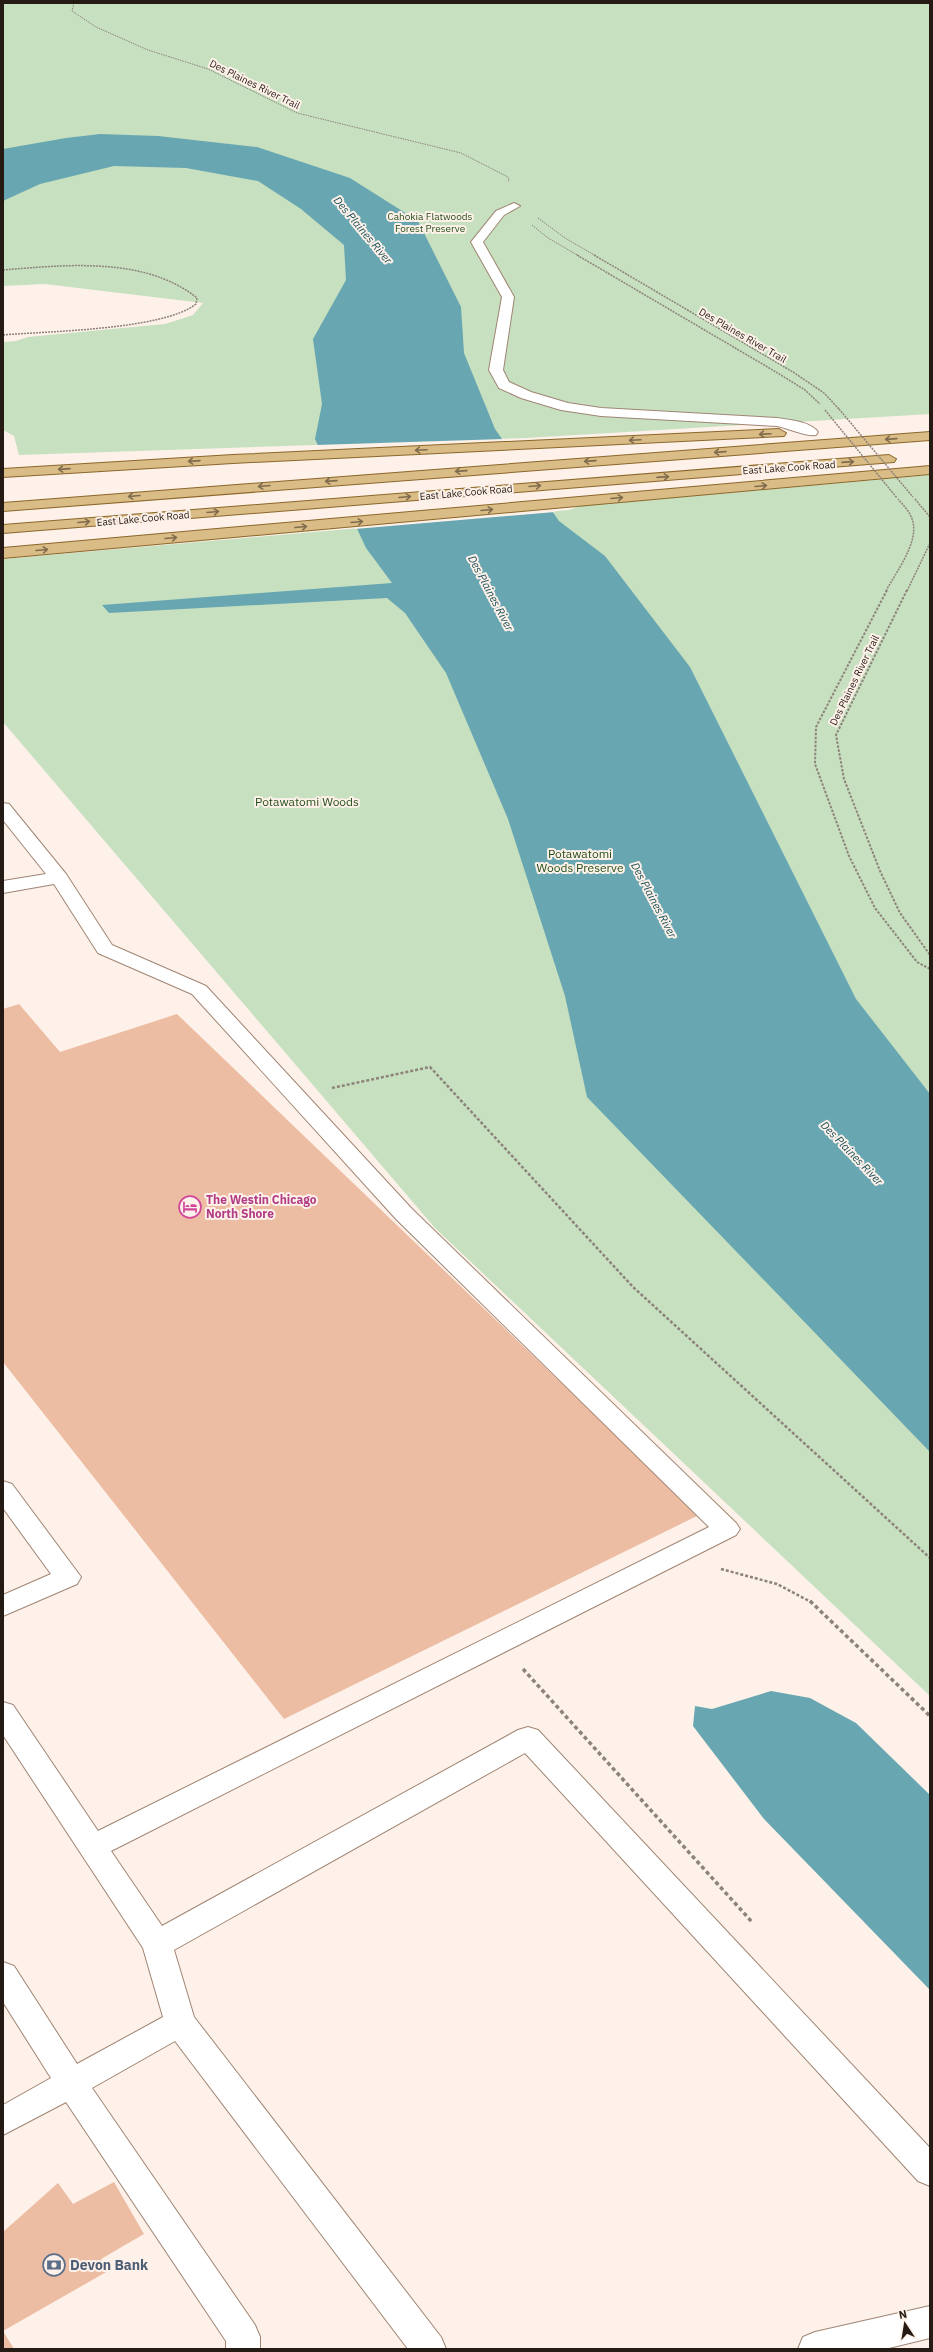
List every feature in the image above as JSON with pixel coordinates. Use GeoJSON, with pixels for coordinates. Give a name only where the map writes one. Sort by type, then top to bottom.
{"type":"FeatureCollection","features":[{"type":"Feature","properties":{"kind":"main road"},"geometry":{"type":"LineString","coordinates":[[3,473],[292,456],[811,432],[930,425]]}},
{"type":"Feature","properties":{"kind":"main road","name":"East Lake Cook Road"},"geometry":{"type":"LineString","coordinates":[[3,507],[542,464],[930,436]]}},
{"type":"Feature","properties":{"kind":"main road","name":"East Lake Cook Road"},"geometry":{"type":"LineString","coordinates":[[3,529],[907,458]]}},
{"type":"Feature","properties":{"kind":"main road"},"geometry":{"type":"LineString","coordinates":[[3,553],[930,470]]}},
{"type":"Feature","properties":{"kind":"street"},"geometry":{"type":"LineString","coordinates":[[514,206],[500,213],[477,242],[490,268],[508,297],[496,370],[504,385],[526,396],[566,407],[594,411],[777,422],[795,425],[811,432]]}},
{"type":"Feature","properties":{"kind":"street"},"geometry":{"type":"LineString","coordinates":[[3,808],[59,878],[105,949],[199,990],[404,1214],[727,1529],[674,1557],[93,1847]]}},
{"type":"Feature","properties":{"kind":"street"},"geometry":{"type":"LineString","coordinates":[[3,887],[59,878]]}},
{"type":"Feature","properties":{"kind":"street"},"geometry":{"type":"LineString","coordinates":[[3,1490],[68,1578],[3,1606]]}},
{"type":"Feature","properties":{"kind":"street"},"geometry":{"type":"LineString","coordinates":[[3,1713],[157,1944],[180,2023],[429,2349]]}},
{"type":"Feature","properties":{"kind":"street"},"geometry":{"type":"LineString","coordinates":[[157,1944],[528,1738],[930,2171]]}},
{"type":"Feature","properties":{"kind":"street"},"geometry":{"type":"LineString","coordinates":[[3,1974],[71,2083],[242,2337],[243,2349]]}},
{"type":"Feature","properties":{"kind":"street"},"geometry":{"type":"LineString","coordinates":[[3,2121],[180,2023]]}},
{"type":"Feature","properties":{"kind":"street"},"geometry":{"type":"LineString","coordinates":[[815,2349],[930,2322]]}},
{"type":"Feature","properties":{"kind":"path","name":"Des Plaines River Trail"},"geometry":{"type":"LineString","coordinates":[[74,3],[72,11],[96,27],[148,50],[208,69],[297,113],[461,153],[508,177],[514,206],[520,216],[548,238],[776,372],[805,390],[820,404]]}},
{"type":"Feature","properties":{"kind":"path","name":"Des Plaines River Trail"},"geometry":{"type":"LineString","coordinates":[[514,206],[529,212],[565,238],[793,372],[824,393],[930,517]]}},
{"type":"Feature","properties":{"kind":"path"},"geometry":{"type":"LineString","coordinates":[[3,270],[80,267],[121,270],[159,277],[176,283],[191,291],[197,298],[196,304],[186,312],[146,323],[3,335]]}},
{"type":"Feature","properties":{"kind":"path"},"geometry":{"type":"LineString","coordinates":[[825,410],[910,513],[915,532],[910,548],[837,683],[816,727],[814,764],[849,856],[874,908],[917,962],[930,969]]}},
{"type":"Feature","properties":{"kind":"path","name":"Des Plaines River Trail"},"geometry":{"type":"LineString","coordinates":[[930,543],[836,735],[844,779],[880,871],[900,913],[930,955]]}},
{"type":"Feature","properties":{"kind":"path"},"geometry":{"type":"LineString","coordinates":[[296,1096],[430,1067],[633,1287],[930,1558]]}},
{"type":"Feature","properties":{"kind":"path"},"geometry":{"type":"LineString","coordinates":[[674,1557],[777,1584],[809,1600],[930,1716]]}},
{"type":"Feature","properties":{"kind":"path"},"geometry":{"type":"LineString","coordinates":[[500,1644],[758,1928]]}},
{"type":"Feature","properties":{"kind":"green space","name":"Cahokia Flatwoods Forest Preserve"},"geometry":{"type":"Polygon","coordinates":[[[3,3],[930,3],[930,414],[526,438],[19,455],[14,436],[3,430],[3,342],[16,341],[28,337],[165,324],[193,315],[203,303],[45,284],[3,286],[3,3]]]}},
{"type":"Feature","properties":{"kind":"green space","name":"Potawatomi Woods Preserve"},"geometry":{"type":"Polygon","coordinates":[[[930,475],[930,1696],[435,1228],[3,722],[3,559],[569,510],[580,506],[930,475]]]}},
{"type":"Feature","properties":{"kind":"water","name":"Des Plaines River"},"geometry":{"type":"Polygon","coordinates":[[[100,134],[158,136],[257,147],[350,178],[418,221],[461,307],[464,353],[495,429],[559,521],[605,556],[690,667],[856,999],[930,1094],[930,1452],[587,1097],[565,996],[508,819],[446,673],[405,613],[387,598],[109,613],[102,605],[392,583],[366,548],[315,439],[322,404],[313,339],[346,280],[344,245],[301,209],[258,181],[186,168],[114,166],[40,184],[3,201],[3,149],[66,138],[100,134]]]}},
{"type":"Feature","properties":{"kind":"water"},"geometry":{"type":"Polygon","coordinates":[[[771,1691],[810,1698],[856,1723],[930,1795],[930,1990],[764,1819],[693,1726],[695,1706],[712,1709],[771,1691]]]}},
{"type":"Feature","properties":{"kind":"pier"},"geometry":{"type":"Polygon","coordinates":[[[504,439],[555,512],[355,529],[316,445],[504,439]]]}},
{"type":"Feature","properties":{"kind":"building","name":"The Westin Chicago North Shore"},"geometry":{"type":"Polygon","coordinates":[[[19,1004],[60,1052],[177,1014],[699,1515],[284,1719],[3,1362],[3,1009],[19,1004]]]}},
{"type":"Feature","properties":{"kind":"building","name":"Devon Bank"},"geometry":{"type":"Polygon","coordinates":[[[114,2182],[144,2234],[101,2259],[108,2271],[3,2331],[3,2232],[58,2183],[73,2204],[114,2182]]]}},
{"type":"Feature","properties":{"kind":"building"},"geometry":{"type":"Polygon","coordinates":[[[3,2331],[14,2349],[3,2349],[3,2331]]]}},
{"type":"Feature","properties":{"kind":"place","name":"The Westin Chicago North Shore"},"geometry":{"type":"Point","coordinates":[190,1207]}},
{"type":"Feature","properties":{"kind":"place","name":"Devon Bank"},"geometry":{"type":"Point","coordinates":[54,2265]}},
{"type":"Feature","properties":{"kind":"park label","name":"Potawatomi Woods"},"geometry":{"type":"Point","coordinates":[307,802]}}]}
